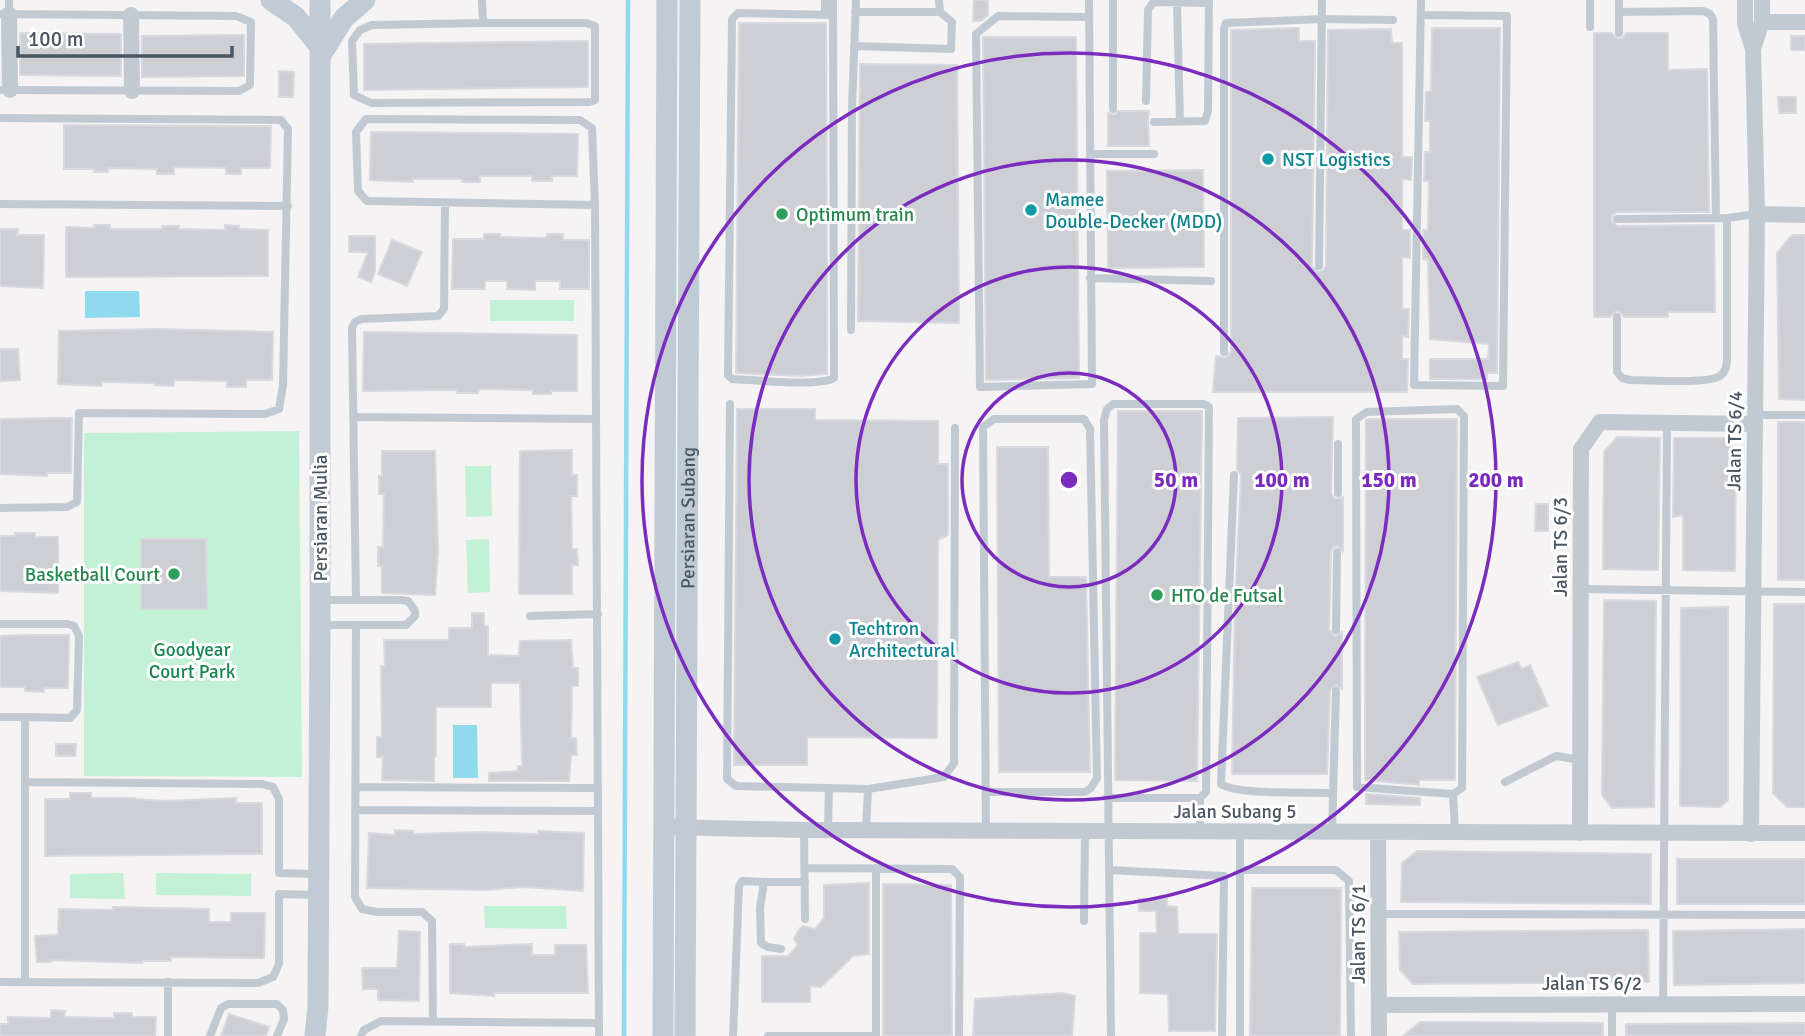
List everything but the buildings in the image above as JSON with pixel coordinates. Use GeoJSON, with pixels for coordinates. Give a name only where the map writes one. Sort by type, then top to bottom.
{"type":"FeatureCollection","features":[{"type":"Feature","properties":{"kind":"street"},"geometry":{"type":"LineString","coordinates":[[271,0],[296,17],[320,51],[344,18],[365,0]]}},
{"type":"Feature","properties":{"kind":"street","name":"Persiaran Mulia"},"geometry":{"type":"LineString","coordinates":[[315,1036],[318,1006],[319,884],[320,0]]}},
{"type":"Feature","properties":{"kind":"street","name":"Persiaran Subang"},"geometry":{"type":"LineString","coordinates":[[663,1036],[667,0]]}},
{"type":"Feature","properties":{"kind":"street","name":"Persiaran Subang"},"geometry":{"type":"LineString","coordinates":[[685,1036],[690,0]]}},
{"type":"Feature","properties":{"kind":"street","name":"Jalan TS 6/4"},"geometry":{"type":"LineString","coordinates":[[1745,0],[1745,24],[1753,49],[1757,214],[1751,834]]}},
{"type":"Feature","properties":{"kind":"street","name":"Jalan TS 6/4"},"geometry":{"type":"LineString","coordinates":[[1753,49],[1762,22],[1762,0]]}},
{"type":"Feature","properties":{"kind":"street"},"geometry":{"type":"LineString","coordinates":[[5,90],[6,9]]}},
{"type":"Feature","properties":{"kind":"street"},"geometry":{"type":"LineString","coordinates":[[131,15],[132,91]]}},
{"type":"Feature","properties":{"kind":"street"},"geometry":{"type":"LineString","coordinates":[[1762,22],[1805,22]]}},
{"type":"Feature","properties":{"kind":"street"},"geometry":{"type":"LineString","coordinates":[[1757,214],[1805,215]]}},
{"type":"Feature","properties":{"kind":"street","name":"Jalan TS 6/3"},"geometry":{"type":"LineString","coordinates":[[1580,833],[1581,449],[1600,422],[1755,420]]}},
{"type":"Feature","properties":{"kind":"street","name":"Jalan Subang 5"},"geometry":{"type":"LineString","coordinates":[[664,827],[986,831],[1805,833]]}},
{"type":"Feature","properties":{"kind":"street","name":"Jalan TS 6/1"},"geometry":{"type":"LineString","coordinates":[[1378,832],[1380,1036]]}},
{"type":"Feature","properties":{"kind":"street","name":"Jalan TS 6/2"},"geometry":{"type":"LineString","coordinates":[[1379,1005],[1805,1004]]}},
{"type":"Feature","properties":{"kind":"lane"},"geometry":{"type":"LineString","coordinates":[[482,0],[483,23]]}},
{"type":"Feature","properties":{"kind":"lane"},"geometry":{"type":"LineString","coordinates":[[825,0],[829,15],[834,378],[830,381],[811,382],[733,379],[728,375],[732,19],[738,13],[829,15]]}},
{"type":"Feature","properties":{"kind":"lane"},"geometry":{"type":"LineString","coordinates":[[829,15],[833,0]]}},
{"type":"Feature","properties":{"kind":"lane"},"geometry":{"type":"LineString","coordinates":[[851,330],[856,0]]}},
{"type":"Feature","properties":{"kind":"lane"},"geometry":{"type":"LineString","coordinates":[[939,0],[940,12]]}},
{"type":"Feature","properties":{"kind":"lane"},"geometry":{"type":"LineString","coordinates":[[1089,0],[1092,384],[980,387],[976,34],[998,16],[1089,17]]}},
{"type":"Feature","properties":{"kind":"lane"},"geometry":{"type":"LineString","coordinates":[[1113,0],[1113,109]]}},
{"type":"Feature","properties":{"kind":"lane"},"geometry":{"type":"LineString","coordinates":[[1319,266],[1322,0]]}},
{"type":"Feature","properties":{"kind":"lane"},"geometry":{"type":"LineString","coordinates":[[1421,0],[1414,385],[1503,386],[1507,16],[1421,15]]}},
{"type":"Feature","properties":{"kind":"lane"},"geometry":{"type":"LineString","coordinates":[[1590,0],[1590,27]]}},
{"type":"Feature","properties":{"kind":"lane"},"geometry":{"type":"LineString","coordinates":[[1619,0],[1619,33]]}},
{"type":"Feature","properties":{"kind":"lane"},"geometry":{"type":"LineString","coordinates":[[1146,101],[1147,10],[1158,2],[1209,2],[1208,111],[1205,121],[1154,122]]}},
{"type":"Feature","properties":{"kind":"lane"},"geometry":{"type":"LineString","coordinates":[[1177,3],[1180,122]]}},
{"type":"Feature","properties":{"kind":"lane"},"geometry":{"type":"LineString","coordinates":[[5,90],[239,91],[250,85],[251,22],[236,16],[131,15],[6,9]]}},
{"type":"Feature","properties":{"kind":"lane"},"geometry":{"type":"LineString","coordinates":[[1619,12],[1703,11],[1713,19],[1716,218]]}},
{"type":"Feature","properties":{"kind":"lane"},"geometry":{"type":"LineString","coordinates":[[854,46],[951,49],[952,22],[940,12],[855,12]]}},
{"type":"Feature","properties":{"kind":"lane"},"geometry":{"type":"LineString","coordinates":[[1224,352],[1226,23],[1321,19],[1393,20]]}},
{"type":"Feature","properties":{"kind":"lane"},"geometry":{"type":"LineString","coordinates":[[483,23],[586,23],[595,26],[595,100],[371,103],[354,95],[352,41],[360,30],[372,25],[483,23]]}},
{"type":"Feature","properties":{"kind":"lane"},"geometry":{"type":"LineString","coordinates":[[0,118],[281,120],[288,129],[283,385],[279,409],[265,414],[79,413],[77,502],[67,507],[0,508]]}},
{"type":"Feature","properties":{"kind":"lane"},"geometry":{"type":"LineString","coordinates":[[595,205],[367,201],[358,191],[356,132],[366,119],[580,120],[592,128],[595,205],[599,1036]]}},
{"type":"Feature","properties":{"kind":"lane"},"geometry":{"type":"LineString","coordinates":[[1090,154],[1154,154]]}},
{"type":"Feature","properties":{"kind":"lane"},"geometry":{"type":"LineString","coordinates":[[0,204],[288,206]]}},
{"type":"Feature","properties":{"kind":"lane"},"geometry":{"type":"LineString","coordinates":[[356,600],[352,328],[361,318],[438,316],[444,309],[446,204]]}},
{"type":"Feature","properties":{"kind":"lane"},"geometry":{"type":"LineString","coordinates":[[1617,219],[1727,218],[1757,214]]}},
{"type":"Feature","properties":{"kind":"lane"},"geometry":{"type":"LineString","coordinates":[[1617,317],[1617,372],[1622,378],[1706,379],[1723,373],[1727,369],[1727,218]]}},
{"type":"Feature","properties":{"kind":"lane"},"geometry":{"type":"LineString","coordinates":[[1090,278],[1211,281]]}},
{"type":"Feature","properties":{"kind":"lane"},"geometry":{"type":"LineString","coordinates":[[730,404],[727,779],[736,786],[868,789],[944,777],[954,763],[955,428]]}},
{"type":"Feature","properties":{"kind":"lane"},"geometry":{"type":"LineString","coordinates":[[1107,798],[1200,798],[1206,792],[1209,407],[1204,404],[1113,404],[1107,409],[1104,420],[1107,831],[1110,870],[1111,1036]]}},
{"type":"Feature","properties":{"kind":"lane"},"geometry":{"type":"LineString","coordinates":[[1457,409],[1464,416],[1462,788],[1453,794],[1356,787],[1356,419],[1367,412],[1457,409]]}},
{"type":"Feature","properties":{"kind":"lane"},"geometry":{"type":"LineString","coordinates":[[1755,420],[1805,415]]}},
{"type":"Feature","properties":{"kind":"lane"},"geometry":{"type":"LineString","coordinates":[[353,417],[596,419]]}},
{"type":"Feature","properties":{"kind":"lane"},"geometry":{"type":"LineString","coordinates":[[986,793],[1085,792],[1097,778],[1090,429],[1084,419],[994,419],[984,427],[986,831]]}},
{"type":"Feature","properties":{"kind":"lane"},"geometry":{"type":"LineString","coordinates":[[1663,1004],[1667,423]]}},
{"type":"Feature","properties":{"kind":"lane"},"geometry":{"type":"LineString","coordinates":[[1338,444],[1338,493]]}},
{"type":"Feature","properties":{"kind":"lane"},"geometry":{"type":"LineString","coordinates":[[1234,475],[1221,783],[1226,788],[1243,790],[1332,793]]}},
{"type":"Feature","properties":{"kind":"lane"},"geometry":{"type":"LineString","coordinates":[[1336,630],[1337,552]]}},
{"type":"Feature","properties":{"kind":"lane"},"geometry":{"type":"LineString","coordinates":[[1581,589],[1805,592]]}},
{"type":"Feature","properties":{"kind":"lane"},"geometry":{"type":"LineString","coordinates":[[320,600],[408,601],[415,611],[415,617],[406,625],[320,625]]}},
{"type":"Feature","properties":{"kind":"lane"},"geometry":{"type":"LineString","coordinates":[[530,616],[598,614]]}},
{"type":"Feature","properties":{"kind":"lane"},"geometry":{"type":"LineString","coordinates":[[0,624],[68,624],[74,626],[79,636],[77,710],[70,718],[0,717]]}},
{"type":"Feature","properties":{"kind":"lane"},"geometry":{"type":"LineString","coordinates":[[356,625],[355,897],[362,909],[377,912],[422,912],[432,921],[433,1022]]}},
{"type":"Feature","properties":{"kind":"lane"},"geometry":{"type":"LineString","coordinates":[[1332,832],[1336,691]]}},
{"type":"Feature","properties":{"kind":"lane"},"geometry":{"type":"LineString","coordinates":[[25,717],[25,982]]}},
{"type":"Feature","properties":{"kind":"lane"},"geometry":{"type":"LineString","coordinates":[[1505,782],[1556,756],[1580,760]]}},
{"type":"Feature","properties":{"kind":"lane"},"geometry":{"type":"LineString","coordinates":[[25,782],[262,784],[273,787],[279,799],[279,873],[319,884]]}},
{"type":"Feature","properties":{"kind":"lane"},"geometry":{"type":"LineString","coordinates":[[356,787],[598,789]]}},
{"type":"Feature","properties":{"kind":"lane"},"geometry":{"type":"LineString","coordinates":[[828,830],[830,788]]}},
{"type":"Feature","properties":{"kind":"lane"},"geometry":{"type":"LineString","coordinates":[[866,830],[868,789]]}},
{"type":"Feature","properties":{"kind":"lane"},"geometry":{"type":"LineString","coordinates":[[1453,794],[1455,832]]}},
{"type":"Feature","properties":{"kind":"lane"},"geometry":{"type":"LineString","coordinates":[[1200,798],[1200,831]]}},
{"type":"Feature","properties":{"kind":"lane"},"geometry":{"type":"LineString","coordinates":[[356,810],[598,811]]}},
{"type":"Feature","properties":{"kind":"lane"},"geometry":{"type":"LineString","coordinates":[[804,830],[805,919]]}},
{"type":"Feature","properties":{"kind":"lane"},"geometry":{"type":"LineString","coordinates":[[1084,921],[1085,831]]}},
{"type":"Feature","properties":{"kind":"lane"},"geometry":{"type":"LineString","coordinates":[[1240,832],[1240,1036]]}},
{"type":"Feature","properties":{"kind":"lane"},"geometry":{"type":"LineString","coordinates":[[805,868],[952,869],[960,877],[959,1036]]}},
{"type":"Feature","properties":{"kind":"lane"},"geometry":{"type":"LineString","coordinates":[[768,1036],[876,1036],[876,869]]}},
{"type":"Feature","properties":{"kind":"lane"},"geometry":{"type":"LineString","coordinates":[[1110,870],[1224,876],[1222,1036]]}},
{"type":"Feature","properties":{"kind":"lane"},"geometry":{"type":"LineString","coordinates":[[1240,870],[1336,870],[1349,881],[1351,1036]]}},
{"type":"Feature","properties":{"kind":"lane"},"geometry":{"type":"LineString","coordinates":[[733,1036],[739,886],[742,881],[805,882]]}},
{"type":"Feature","properties":{"kind":"lane"},"geometry":{"type":"LineString","coordinates":[[764,882],[761,943],[781,949]]}},
{"type":"Feature","properties":{"kind":"lane"},"geometry":{"type":"LineString","coordinates":[[0,982],[258,983],[273,977],[278,964],[279,894],[319,884]]}},
{"type":"Feature","properties":{"kind":"lane"},"geometry":{"type":"LineString","coordinates":[[1379,914],[1805,915]]}},
{"type":"Feature","properties":{"kind":"lane"},"geometry":{"type":"LineString","coordinates":[[169,982],[169,1036]]}},
{"type":"Feature","properties":{"kind":"lane"},"geometry":{"type":"LineString","coordinates":[[210,1036],[221,1008],[228,1004],[277,1004],[284,1010],[284,1018],[277,1036]]}},
{"type":"Feature","properties":{"kind":"lane"},"geometry":{"type":"LineString","coordinates":[[1612,1004],[1612,1036]]}},
{"type":"Feature","properties":{"kind":"lane"},"geometry":{"type":"LineString","coordinates":[[361,1036],[364,1030],[381,1021],[599,1023]]}},
{"type":"Feature","properties":{"kind":"green space"},"geometry":{"type":"Polygon","coordinates":[[[490,300],[574,300],[574,321],[490,321],[490,300]]]}},
{"type":"Feature","properties":{"kind":"green space","name":"Goodyear Court Park"},"geometry":{"type":"Polygon","coordinates":[[[299,431],[302,777],[84,776],[84,433],[299,431]]]}},
{"type":"Feature","properties":{"kind":"green space"},"geometry":{"type":"Polygon","coordinates":[[[465,466],[491,466],[492,516],[466,517],[465,466]]]}},
{"type":"Feature","properties":{"kind":"green space"},"geometry":{"type":"Polygon","coordinates":[[[489,539],[490,592],[468,593],[466,540],[489,539]]]}},
{"type":"Feature","properties":{"kind":"green space"},"geometry":{"type":"Polygon","coordinates":[[[123,873],[125,899],[70,898],[70,874],[123,873]]]}},
{"type":"Feature","properties":{"kind":"green space"},"geometry":{"type":"Polygon","coordinates":[[[156,873],[251,874],[251,896],[156,895],[156,873]]]}},
{"type":"Feature","properties":{"kind":"green space"},"geometry":{"type":"Polygon","coordinates":[[[484,906],[566,906],[567,929],[485,928],[484,906]]]}},
{"type":"Feature","properties":{"kind":"water"},"geometry":{"type":"Polygon","coordinates":[[[85,291],[139,291],[140,317],[85,318],[85,291]]]}},
{"type":"Feature","properties":{"kind":"water"},"geometry":{"type":"Polygon","coordinates":[[[453,725],[477,725],[478,778],[453,778],[453,725]]]}},
{"type":"Feature","properties":{"kind":"waterway"},"geometry":{"type":"LineString","coordinates":[[624,1036],[628,0]]}},
{"type":"Feature","properties":{"kind":"place","name":"NST Logistics"},"geometry":{"type":"Point","coordinates":[1268,159]}},
{"type":"Feature","properties":{"kind":"place","name":"Mamee Double-Decker (MDD)"},"geometry":{"type":"Point","coordinates":[1031,210]}},
{"type":"Feature","properties":{"kind":"place","name":"Optimum train"},"geometry":{"type":"Point","coordinates":[782,214]}},
{"type":"Feature","properties":{"kind":"place","name":"Basketball Court"},"geometry":{"type":"Point","coordinates":[174,574]}},
{"type":"Feature","properties":{"kind":"place","name":"HTO de Futsal"},"geometry":{"type":"Point","coordinates":[1157,595]}},
{"type":"Feature","properties":{"kind":"place","name":"Techtron Architectural"},"geometry":{"type":"Point","coordinates":[835,639]}}]}
